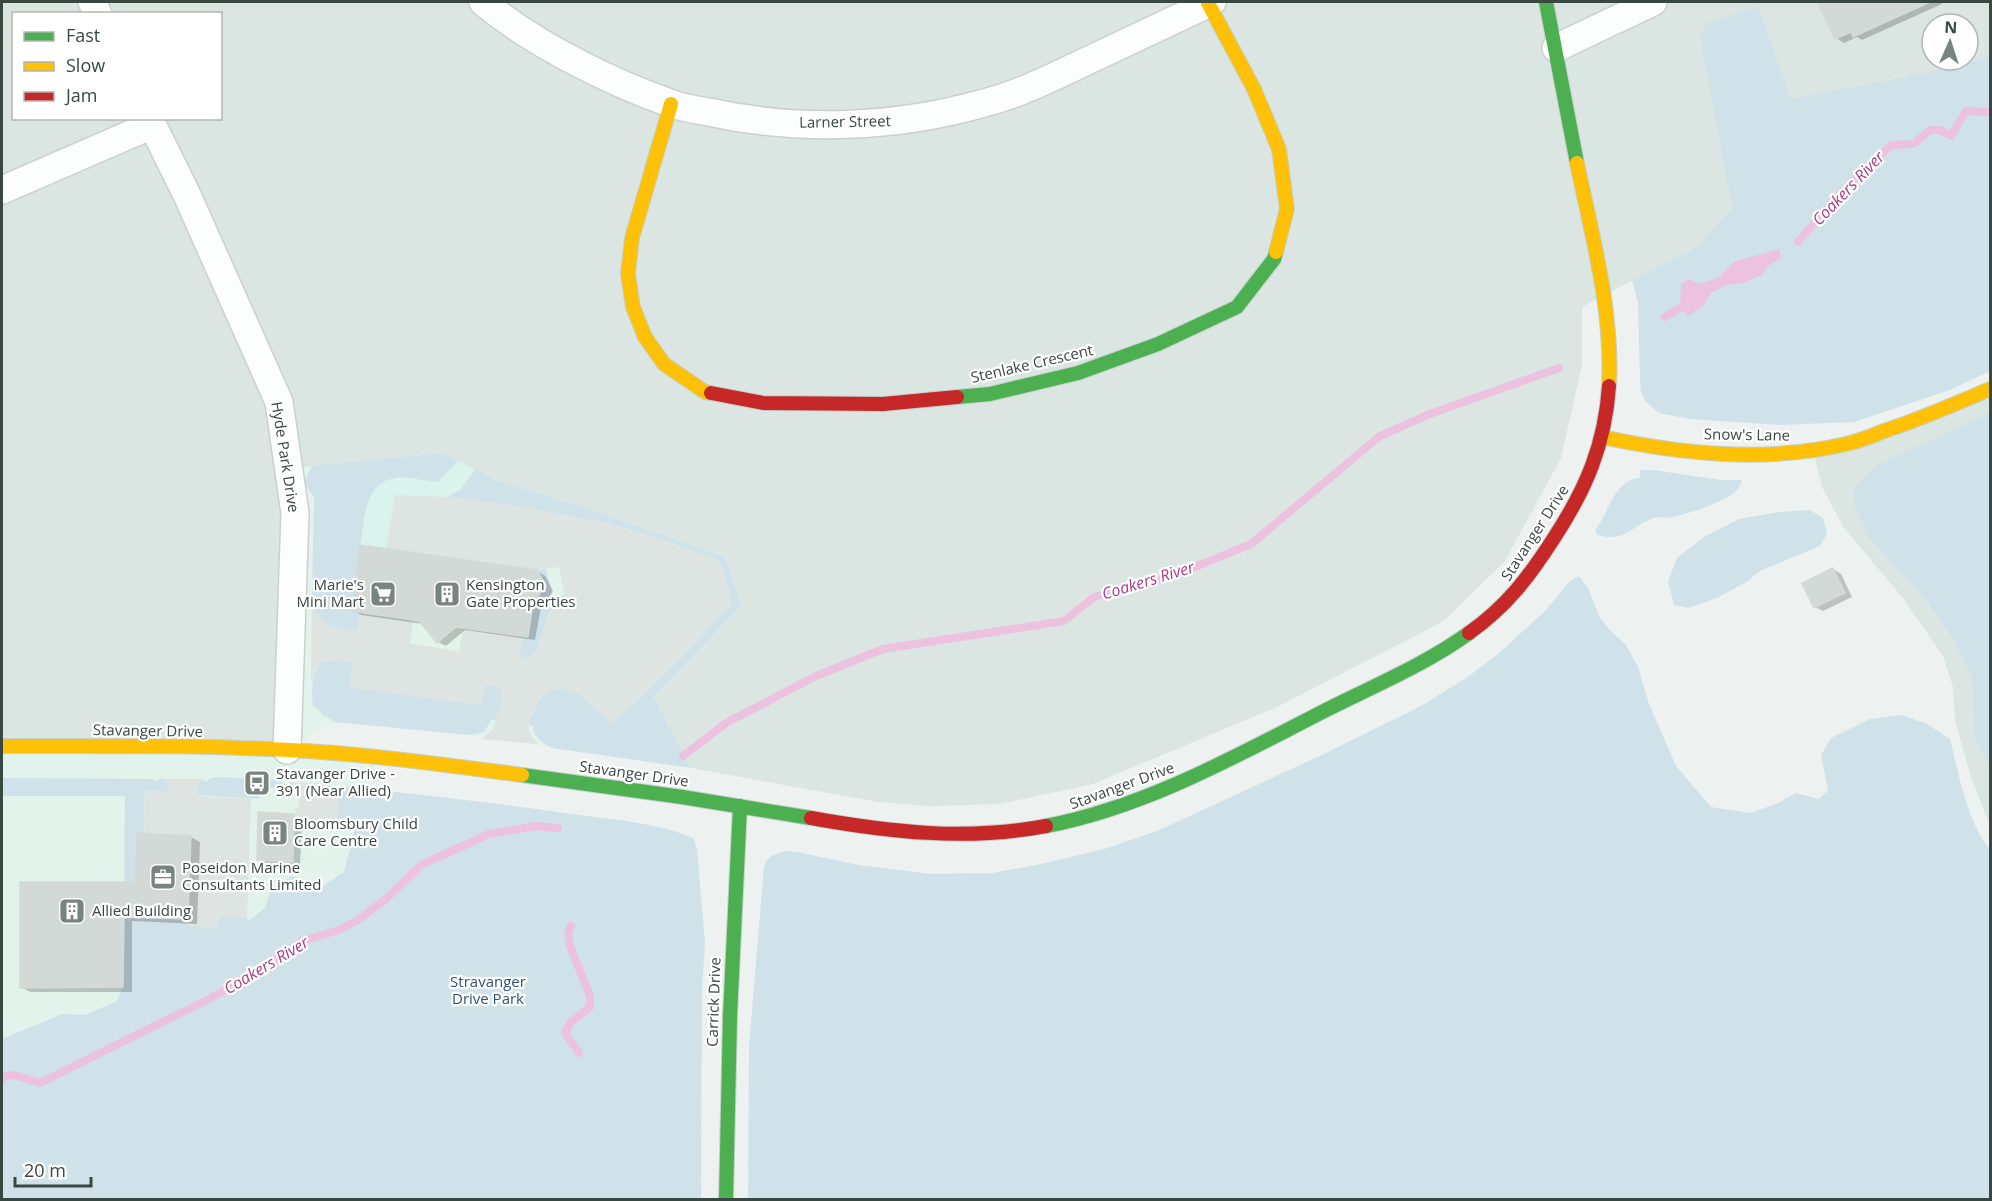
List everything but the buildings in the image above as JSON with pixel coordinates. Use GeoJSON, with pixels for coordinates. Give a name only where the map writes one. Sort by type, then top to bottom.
{"type":"FeatureCollection","features":[{"type":"Feature","properties":{"kind":"street","name":"Larner Street"},"geometry":{"type":"LineString","coordinates":[[483,2],[549,48],[601,75],[671,104],[737,118],[804,124],[854,124],[897,120],[944,113],[986,103],[1054,77],[1210,2]]}},
{"type":"Feature","properties":{"kind":"street","name":"Stenlake Crescent"},"geometry":{"type":"LineString","coordinates":[[671,104],[632,238],[628,273],[633,307],[645,337],[664,364],[705,392],[763,403],[883,404],[990,394],[1078,373],[1158,344],[1237,307],[1274,259],[1287,209],[1279,149],[1254,89],[1210,2]]}},
{"type":"Feature","properties":{"kind":"street","name":"Stavanger Drive"},"geometry":{"type":"LineString","coordinates":[[2,746],[287,750],[374,756],[740,806],[864,827],[968,835],[1045,828],[1084,819],[1167,789],[1441,652],[1502,607],[1524,584],[1575,506],[1591,471],[1602,437],[1609,372],[1606,304],[1546,2]]}},
{"type":"Feature","properties":{"kind":"street"},"geometry":{"type":"LineString","coordinates":[[1556,48],[1653,2]]}},
{"type":"Feature","properties":{"kind":"street"},"geometry":{"type":"LineString","coordinates":[[2,190],[151,122]]}},
{"type":"Feature","properties":{"kind":"street","name":"Hyde Park Drive"},"geometry":{"type":"LineString","coordinates":[[151,122],[187,195],[279,402],[295,513],[287,750]]}},
{"type":"Feature","properties":{"kind":"street","name":"Snow's Lane"},"geometry":{"type":"LineString","coordinates":[[1602,437],[1648,447],[1720,453],[1790,454],[1847,444],[1929,416],[1990,389]]}},
{"type":"Feature","properties":{"kind":"street","name":"Carrick Drive"},"geometry":{"type":"LineString","coordinates":[[726,1200],[730,1016],[740,806]]}},
{"type":"Feature","properties":{"kind":"shaded area"},"geometry":{"type":"Polygon","coordinates":[[[2,2],[1990,2],[1990,55],[1980,59],[1980,12],[1920,12],[1920,72],[1953,72],[1794,195],[1582,307],[1582,365],[1561,458],[1505,561],[1444,621],[1277,707],[1093,784],[999,804],[930,806],[878,802],[691,768],[654,697],[741,606],[726,557],[586,508],[498,481],[441,453],[289,469],[287,750],[2,746],[2,2]]]}},
{"type":"Feature","properties":{"kind":"shaded area","name":"Coakers River"},"geometry":{"type":"Polygon","coordinates":[[[1779,249],[1781,258],[1768,266],[1762,275],[1743,283],[1726,285],[1711,293],[1704,305],[1688,316],[1680,308],[1681,284],[1688,279],[1700,284],[1720,277],[1733,262],[1779,249]]]}},
{"type":"Feature","properties":{"kind":"shaded area"},"geometry":{"type":"Polygon","coordinates":[[[1990,389],[1990,826],[1971,777],[1955,721],[1953,687],[1943,656],[1903,598],[1844,528],[1822,487],[1813,450],[1990,389]]]}},
{"type":"Feature","properties":{"kind":"shaded area"},"geometry":{"type":"Polygon","coordinates":[[[441,453],[498,481],[586,508],[726,557],[741,606],[654,697],[691,768],[468,735],[335,722],[288,750],[374,756],[371,789],[357,825],[344,872],[131,1010],[2,1051],[2,746],[287,750],[289,469],[441,453]]]}},
{"type":"Feature","properties":{"kind":"shaded area"},"geometry":{"type":"Polygon","coordinates":[[[395,495],[447,497],[516,506],[616,525],[667,541],[720,561],[732,604],[647,691],[611,723],[579,694],[559,688],[541,696],[531,714],[529,729],[538,744],[482,739],[493,729],[501,705],[501,690],[494,686],[485,685],[481,705],[349,687],[353,662],[338,660],[322,662],[316,669],[311,683],[312,593],[315,611],[324,623],[348,632],[357,630],[361,612],[413,620],[410,643],[459,652],[463,628],[522,636],[519,655],[526,659],[534,654],[541,644],[550,610],[565,595],[559,567],[537,570],[386,549],[395,495]]]}},
{"type":"Feature","properties":{"kind":"shaded area"},"geometry":{"type":"Polygon","coordinates":[[[163,779],[202,779],[196,790],[199,796],[251,799],[247,917],[219,917],[216,928],[188,926],[191,836],[144,834],[146,791],[168,792],[169,784],[163,779]]]}},
{"type":"Feature","properties":{"kind":"shaded area"},"geometry":{"type":"Polygon","coordinates":[[[289,782],[329,784],[324,794],[338,794],[337,824],[315,823],[314,829],[299,828],[300,822],[294,822],[295,808],[299,808],[299,797],[289,782]]]}},
{"type":"Feature","properties":{"kind":"green space"},"geometry":{"type":"Polygon","coordinates":[[[1758,7],[1791,99],[1930,72],[1980,72],[1980,59],[1990,55],[1990,371],[1950,390],[1854,422],[1780,425],[1690,419],[1659,413],[1646,402],[1641,392],[1638,303],[1632,280],[1698,246],[1732,208],[1700,36],[1707,23],[1758,7]]]}},
{"type":"Feature","properties":{"kind":"green space"},"geometry":{"type":"Polygon","coordinates":[[[1990,413],[1990,768],[1974,735],[1972,678],[1951,635],[1923,596],[1870,539],[1854,506],[1853,490],[1875,466],[1990,413]]]}},
{"type":"Feature","properties":{"kind":"green space"},"geometry":{"type":"Polygon","coordinates":[[[441,453],[458,461],[438,482],[398,477],[360,546],[352,611],[361,612],[357,630],[348,632],[324,623],[315,611],[312,593],[314,498],[304,482],[312,466],[441,453]]]}},
{"type":"Feature","properties":{"kind":"green space"},"geometry":{"type":"Polygon","coordinates":[[[475,469],[498,481],[586,508],[726,557],[741,606],[654,697],[691,768],[552,748],[539,739],[533,726],[529,725],[535,707],[545,694],[560,688],[579,694],[611,723],[647,691],[732,604],[720,561],[616,525],[516,506],[447,497],[461,489],[475,469]]]}},
{"type":"Feature","properties":{"kind":"green space"},"geometry":{"type":"Polygon","coordinates":[[[1640,470],[1721,480],[1742,480],[1739,488],[1733,494],[1708,506],[1671,518],[1654,518],[1615,537],[1598,535],[1595,531],[1618,490],[1631,480],[1640,478],[1640,470]]]}},
{"type":"Feature","properties":{"kind":"green space"},"geometry":{"type":"Polygon","coordinates":[[[1810,510],[1823,518],[1827,534],[1820,546],[1758,572],[1748,581],[1717,598],[1688,608],[1674,605],[1668,581],[1677,558],[1704,537],[1739,519],[1810,510]]]}},
{"type":"Feature","properties":{"kind":"green space"},"geometry":{"type":"Polygon","coordinates":[[[546,569],[553,596],[565,595],[549,613],[540,644],[526,659],[519,655],[522,636],[528,636],[533,602],[546,586],[537,570],[546,569]]]}},
{"type":"Feature","properties":{"kind":"green space"},"geometry":{"type":"Polygon","coordinates":[[[1579,576],[1588,588],[1600,618],[1626,645],[1638,667],[1649,704],[1676,766],[1711,807],[1751,813],[1778,803],[1796,793],[1819,799],[1828,790],[1821,755],[1831,738],[1870,719],[1902,715],[1927,724],[1950,739],[1970,812],[1990,850],[1990,1199],[748,1200],[749,1046],[764,866],[773,855],[785,851],[797,852],[859,865],[932,874],[993,873],[1104,849],[1157,831],[1326,753],[1421,706],[1469,676],[1497,655],[1546,610],[1570,581],[1579,576]]]}},
{"type":"Feature","properties":{"kind":"green space"},"geometry":{"type":"Polygon","coordinates":[[[338,660],[353,662],[350,687],[481,705],[485,684],[494,686],[501,690],[501,705],[496,721],[492,719],[484,732],[468,735],[335,722],[313,707],[312,689],[315,672],[322,662],[338,660]]]}},
{"type":"Feature","properties":{"kind":"green space"},"geometry":{"type":"Polygon","coordinates":[[[219,777],[280,780],[289,789],[260,787],[259,799],[197,795],[196,790],[202,779],[205,782],[219,777]]]}},
{"type":"Feature","properties":{"kind":"green space","name":"Stravanger Drive Park"},"geometry":{"type":"Polygon","coordinates":[[[2,778],[149,779],[158,781],[160,778],[166,781],[170,787],[167,792],[145,791],[144,834],[134,917],[188,919],[188,926],[216,928],[217,919],[224,916],[247,917],[248,921],[265,908],[271,888],[292,876],[320,888],[344,872],[356,826],[337,824],[338,794],[324,794],[329,784],[331,787],[341,786],[428,795],[634,822],[664,828],[693,838],[697,848],[705,943],[702,990],[701,1199],[2,1199],[2,1039],[62,1014],[85,1015],[117,1001],[123,987],[125,796],[2,796],[2,778]]]}},
{"type":"Feature","properties":{"kind":"sand"},"geometry":{"type":"Polygon","coordinates":[[[458,461],[475,469],[461,489],[447,497],[395,495],[386,549],[360,545],[368,501],[380,484],[401,478],[438,482],[458,461]]]}},
{"type":"Feature","properties":{"kind":"waterway","name":"Coakers River"},"geometry":{"type":"LineString","coordinates":[[1798,242],[1833,201],[1891,145],[1914,144],[1930,130],[1940,130],[1951,136],[1966,111],[1990,112]]}},
{"type":"Feature","properties":{"kind":"waterway","name":"Coakers River"},"geometry":{"type":"LineString","coordinates":[[1665,317],[1680,308]]}},
{"type":"Feature","properties":{"kind":"waterway","name":"Coakers River"},"geometry":{"type":"LineString","coordinates":[[683,756],[726,723],[816,676],[883,649],[1064,621],[1094,597],[1173,576],[1251,544],[1380,436],[1430,414],[1559,368]]}},
{"type":"Feature","properties":{"kind":"waterway","name":"Coakers River"},"geometry":{"type":"LineString","coordinates":[[2,1080],[4,1076],[14,1075],[40,1083],[213,997],[275,961],[302,941],[339,930],[358,920],[387,898],[421,865],[489,834],[536,826],[558,828]]}},
{"type":"Feature","properties":{"kind":"waterway"},"geometry":{"type":"LineString","coordinates":[[571,926],[568,933],[570,946],[590,996],[590,1007],[571,1022],[565,1033],[579,1053]]}},
{"type":"Feature","properties":{"kind":"traffic: fast"},"geometry":{"type":"LineString","coordinates":[[1546,2],[1577,163]]}},
{"type":"Feature","properties":{"kind":"traffic: fast"},"geometry":{"type":"LineString","coordinates":[[957,397],[990,394],[1078,373],[1158,344],[1237,307],[1274,259],[1276,252]]}},
{"type":"Feature","properties":{"kind":"traffic: fast"},"geometry":{"type":"LineString","coordinates":[[1046,826],[1120,806],[1191,778],[1400,674],[1436,655],[1469,633]]}},
{"type":"Feature","properties":{"kind":"traffic: fast"},"geometry":{"type":"LineString","coordinates":[[522,775],[811,818]]}},
{"type":"Feature","properties":{"kind":"traffic: fast"},"geometry":{"type":"LineString","coordinates":[[726,1200],[730,1016],[740,806]]}},
{"type":"Feature","properties":{"kind":"traffic: slow"},"geometry":{"type":"LineString","coordinates":[[1208,3],[1254,89],[1279,149],[1287,209],[1276,252]]}},
{"type":"Feature","properties":{"kind":"traffic: slow"},"geometry":{"type":"LineString","coordinates":[[671,104],[632,238],[628,274],[633,307],[645,337],[664,364],[705,392],[711,393]]}},
{"type":"Feature","properties":{"kind":"traffic: slow"},"geometry":{"type":"LineString","coordinates":[[1577,163],[1605,301],[1609,386]]}},
{"type":"Feature","properties":{"kind":"traffic: slow"},"geometry":{"type":"LineString","coordinates":[[1602,437],[1662,448],[1724,454],[1754,455],[1816,450],[1865,438],[1990,389]]}},
{"type":"Feature","properties":{"kind":"traffic: slow"},"geometry":{"type":"LineString","coordinates":[[2,746],[290,750],[377,757],[522,775]]}},
{"type":"Feature","properties":{"kind":"traffic: jam"},"geometry":{"type":"LineString","coordinates":[[1469,633],[1495,612],[1536,566],[1576,502],[1598,447],[1609,386]]}},
{"type":"Feature","properties":{"kind":"traffic: jam"},"geometry":{"type":"LineString","coordinates":[[711,393],[763,403],[883,404],[957,397]]}},
{"type":"Feature","properties":{"kind":"traffic: jam"},"geometry":{"type":"LineString","coordinates":[[811,818],[899,831],[957,834],[1016,831],[1046,826]]}},
{"type":"Feature","properties":{"kind":"place","name":"Marie's Mini Mart"},"geometry":{"type":"Point","coordinates":[383,594]}},
{"type":"Feature","properties":{"kind":"place","name":"Kensington Gate Properties"},"geometry":{"type":"Point","coordinates":[447,594]}},
{"type":"Feature","properties":{"kind":"place","name":"Stavanger Drive - 391 (Near Allied)"},"geometry":{"type":"Point","coordinates":[257,783]}},
{"type":"Feature","properties":{"kind":"place","name":"Bloomsbury Child Care Centre"},"geometry":{"type":"Point","coordinates":[275,833]}},
{"type":"Feature","properties":{"kind":"place","name":"Poseidon Marine Consultants Limited"},"geometry":{"type":"Point","coordinates":[163,877]}},
{"type":"Feature","properties":{"kind":"place","name":"Allied Building"},"geometry":{"type":"Point","coordinates":[72,911]}}]}
